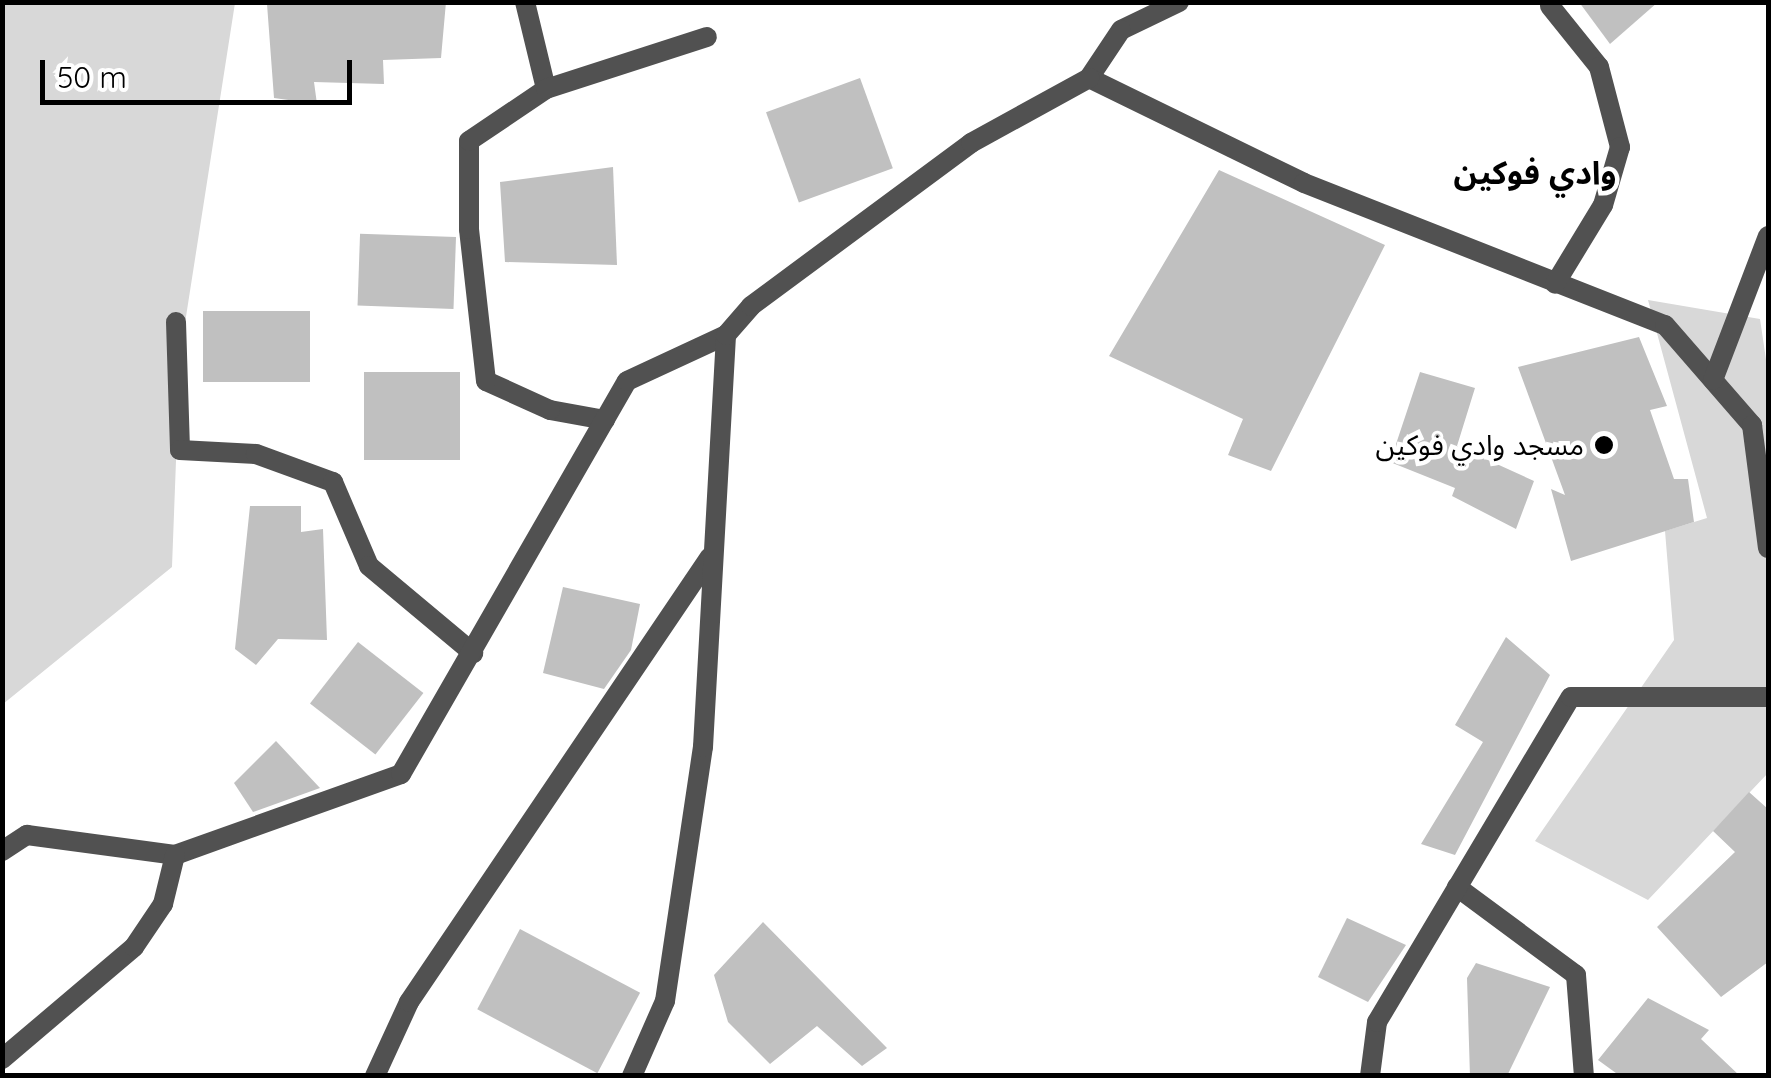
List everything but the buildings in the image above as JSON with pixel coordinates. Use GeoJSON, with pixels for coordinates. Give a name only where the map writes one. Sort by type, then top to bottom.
{"type":"FeatureCollection","features":[{"type":"Feature","properties":{"kind":"street"},"geometry":{"type":"LineString","coordinates":[[525,2],[546,89]]}},
{"type":"Feature","properties":{"kind":"street"},"geometry":{"type":"LineString","coordinates":[[2,851],[27,834],[175,855],[401,774],[627,381],[726,335],[751,306],[971,142],[1089,78],[1121,30],[1179,2]]}},
{"type":"Feature","properties":{"kind":"street"},"geometry":{"type":"LineString","coordinates":[[1547,4],[1599,67],[1620,148],[1603,205],[1556,284]]}},
{"type":"Feature","properties":{"kind":"street"},"geometry":{"type":"LineString","coordinates":[[605,420],[550,410],[486,381],[469,229],[469,141],[546,89],[707,38]]}},
{"type":"Feature","properties":{"kind":"street"},"geometry":{"type":"LineString","coordinates":[[1089,78],[1304,183],[1665,325],[1752,425],[1768,548]]}},
{"type":"Feature","properties":{"kind":"street"},"geometry":{"type":"LineString","coordinates":[[1713,380],[1768,236]]}},
{"type":"Feature","properties":{"kind":"street"},"geometry":{"type":"LineString","coordinates":[[176,322],[180,450],[256,454],[333,482],[369,566],[473,653]]}},
{"type":"Feature","properties":{"kind":"street"},"geometry":{"type":"LineString","coordinates":[[632,1076],[665,1001],[703,747],[726,335]]}},
{"type":"Feature","properties":{"kind":"street"},"geometry":{"type":"LineString","coordinates":[[375,1076],[409,1002],[711,556]]}},
{"type":"Feature","properties":{"kind":"street"},"geometry":{"type":"LineString","coordinates":[[1370,1076],[1377,1022],[1571,697],[1768,698]]}},
{"type":"Feature","properties":{"kind":"street"},"geometry":{"type":"LineString","coordinates":[[2,1059],[134,947],[163,904],[175,855]]}},
{"type":"Feature","properties":{"kind":"street"},"geometry":{"type":"LineString","coordinates":[[1457,887],[1576,975],[1584,1076]]}},
{"type":"Feature","properties":{"kind":"shaded area"},"geometry":{"type":"Polygon","coordinates":[[[3,3],[235,3],[180,355],[172,567],[3,704],[3,3]]]}},
{"type":"Feature","properties":{"kind":"shaded area"},"geometry":{"type":"Polygon","coordinates":[[[1648,300],[1760,319],[1768,373],[1768,773],[1648,900],[1535,841],[1674,640],[1665,531],[1707,518],[1648,300]]]}},
{"type":"Feature","properties":{"kind":"place","name":"مسجد وادي فوكين"},"geometry":{"type":"Point","coordinates":[1604,445]}},
{"type":"Feature","properties":{"kind":"district","name":"وادي فوكين"},"geometry":{"type":"Point","coordinates":[1535,172]}}]}
